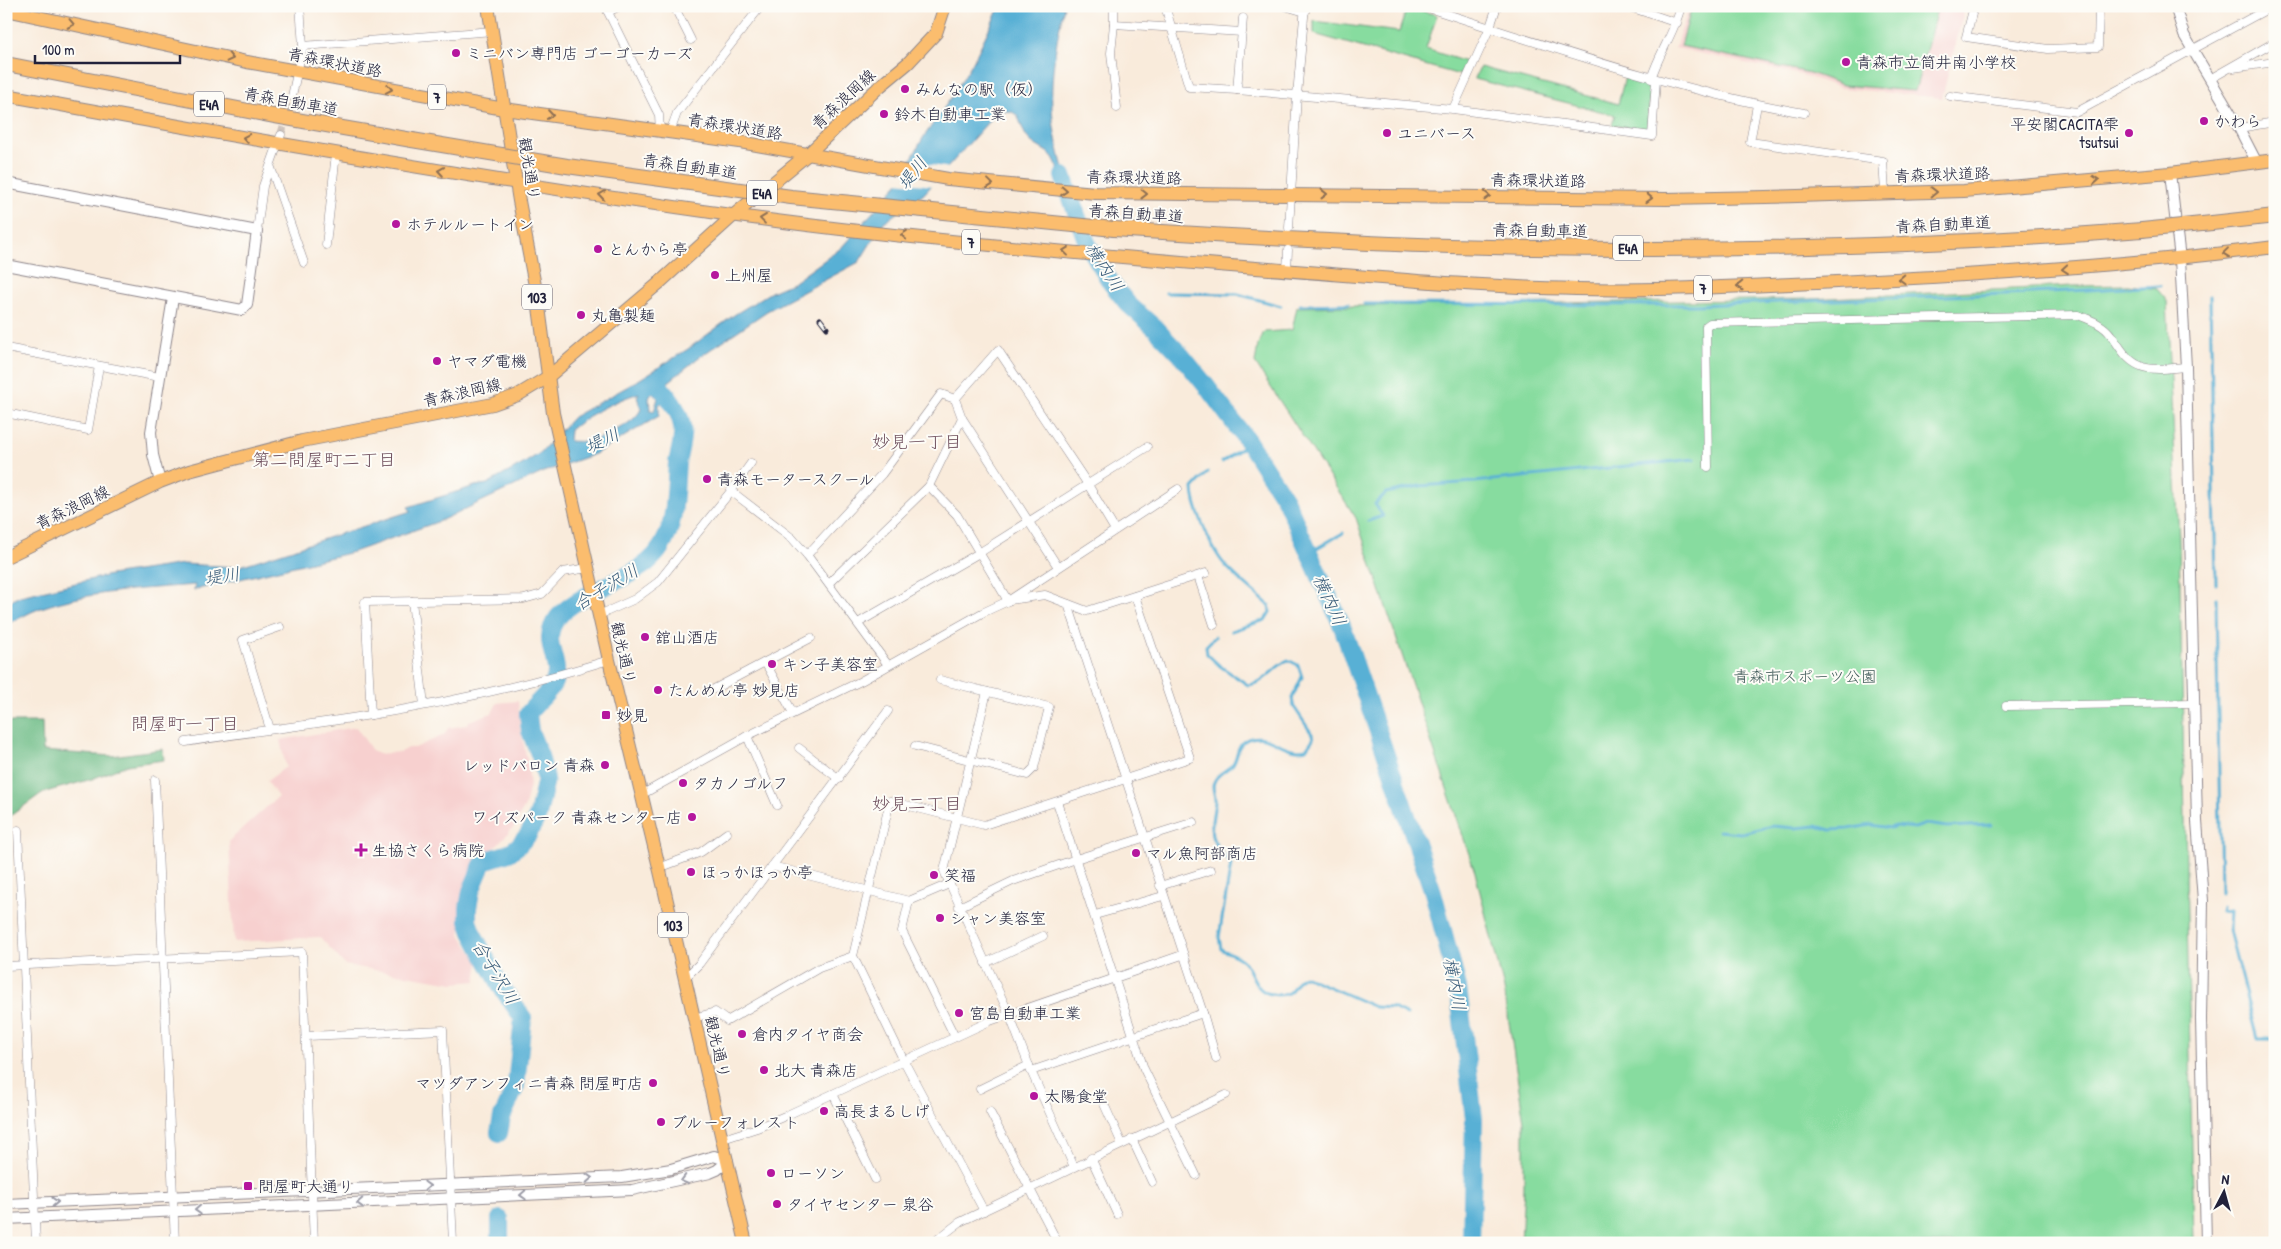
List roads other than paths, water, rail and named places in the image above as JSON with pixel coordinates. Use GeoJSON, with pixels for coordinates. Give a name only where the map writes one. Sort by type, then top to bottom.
{"type":"FeatureCollection","features":[{"type":"Feature","properties":{"kind":"highway","name":"青森自動車道"},"geometry":{"type":"LineString","coordinates":[[6,64],[264,114],[567,166],[791,198],[1114,229],[1414,245],[1604,248],[1882,245],[2142,230],[2275,216]]}},
{"type":"Feature","properties":{"kind":"main road","name":"観光通り"},"geometry":{"type":"LineString","coordinates":[[488,6],[516,182],[539,307],[553,413],[746,1243]]}},
{"type":"Feature","properties":{"kind":"main road","name":"青森浪岡線"},"geometry":{"type":"LineString","coordinates":[[6,557],[160,482],[217,462],[302,440],[493,404],[518,395],[548,377],[658,284],[734,215],[808,154],[929,43],[936,33],[945,6]]}},
{"type":"Feature","properties":{"kind":"main road","name":"青森環状道路"},"geometry":{"type":"LineString","coordinates":[[6,10],[298,72],[504,109],[808,154],[948,179],[1095,193],[1666,199],[1964,191],[2170,173],[2275,160]]}},
{"type":"Feature","properties":{"kind":"main road","name":"7"},"geometry":{"type":"LineString","coordinates":[[6,96],[279,140],[336,153],[734,215],[1132,258],[1486,285],[1578,289],[1691,288],[1975,276],[2180,259],[2275,248]]}},
{"type":"Feature","properties":{"kind":"street"},"geometry":{"type":"LineString","coordinates":[[292,96],[303,46],[300,6]]}},
{"type":"Feature","properties":{"kind":"street"},"geometry":{"type":"LineString","coordinates":[[620,6],[607,9],[659,115],[665,132]]}},
{"type":"Feature","properties":{"kind":"street"},"geometry":{"type":"LineString","coordinates":[[674,6],[691,40]]}},
{"type":"Feature","properties":{"kind":"street"},"geometry":{"type":"LineString","coordinates":[[665,132],[761,6]]}},
{"type":"Feature","properties":{"kind":"street"},"geometry":{"type":"LineString","coordinates":[[1114,6],[1111,54],[1117,108]]}},
{"type":"Feature","properties":{"kind":"street"},"geometry":{"type":"LineString","coordinates":[[1165,6],[1190,87],[1453,109],[1652,136],[1656,62],[1677,23],[1681,6]]}},
{"type":"Feature","properties":{"kind":"street"},"geometry":{"type":"LineString","coordinates":[[1285,6],[1305,9],[1297,96],[1289,228]]}},
{"type":"Feature","properties":{"kind":"street"},"geometry":{"type":"LineString","coordinates":[[1422,6],[1654,80],[1757,105],[1804,114]]}},
{"type":"Feature","properties":{"kind":"street"},"geometry":{"type":"LineString","coordinates":[[1453,109],[1490,28],[1497,6]]}},
{"type":"Feature","properties":{"kind":"street"},"geometry":{"type":"LineString","coordinates":[[1626,6],[1677,23]]}},
{"type":"Feature","properties":{"kind":"street"},"geometry":{"type":"LineString","coordinates":[[1974,6],[1966,37],[2048,49],[2098,47],[2099,6]]}},
{"type":"Feature","properties":{"kind":"street"},"geometry":{"type":"LineString","coordinates":[[2175,6],[2184,35],[2239,128],[2257,163]]}},
{"type":"Feature","properties":{"kind":"street"},"geometry":{"type":"LineString","coordinates":[[1950,96],[2077,112],[2273,6]]}},
{"type":"Feature","properties":{"kind":"street"},"geometry":{"type":"LineString","coordinates":[[1237,90],[1243,18]]}},
{"type":"Feature","properties":{"kind":"street"},"geometry":{"type":"LineString","coordinates":[[1114,24],[1242,32]]}},
{"type":"Feature","properties":{"kind":"street"},"geometry":{"type":"LineString","coordinates":[[303,46],[493,32]]}},
{"type":"Feature","properties":{"kind":"street"},"geometry":{"type":"LineString","coordinates":[[2210,79],[2275,42]]}},
{"type":"Feature","properties":{"kind":"street"},"geometry":{"type":"LineString","coordinates":[[2228,69],[2275,62]]}},
{"type":"Feature","properties":{"kind":"street"},"geometry":{"type":"LineString","coordinates":[[1757,105],[1750,142],[1883,161],[1885,192]]}},
{"type":"Feature","properties":{"kind":"street"},"geometry":{"type":"LineString","coordinates":[[2239,128],[2275,122]]}},
{"type":"Feature","properties":{"kind":"street"},"geometry":{"type":"LineString","coordinates":[[6,265],[242,310],[246,305],[263,186],[271,168],[279,140]]}},
{"type":"Feature","properties":{"kind":"street"},"geometry":{"type":"LineString","coordinates":[[326,245],[336,153]]}},
{"type":"Feature","properties":{"kind":"street"},"geometry":{"type":"LineString","coordinates":[[271,168],[304,263]]}},
{"type":"Feature","properties":{"kind":"street"},"geometry":{"type":"LineString","coordinates":[[2170,173],[2180,259],[2186,367],[2193,592],[2197,821],[2203,901],[2201,1018],[2206,1243]]}},
{"type":"Feature","properties":{"kind":"street"},"geometry":{"type":"LineString","coordinates":[[6,183],[257,231]]}},
{"type":"Feature","properties":{"kind":"street"},"geometry":{"type":"LineString","coordinates":[[1287,270],[1288,250]]}},
{"type":"Feature","properties":{"kind":"street"},"geometry":{"type":"LineString","coordinates":[[160,482],[153,455],[151,432],[173,298]]}},
{"type":"Feature","properties":{"kind":"street"},"geometry":{"type":"LineString","coordinates":[[1708,467],[1706,326],[1710,323],[2078,315],[2096,322],[2111,334],[2127,358],[2143,367],[2156,369],[2186,367]]}},
{"type":"Feature","properties":{"kind":"street"},"geometry":{"type":"LineString","coordinates":[[6,348],[159,377]]}},
{"type":"Feature","properties":{"kind":"street"},"geometry":{"type":"LineString","coordinates":[[955,399],[998,350],[1087,483],[1115,530]]}},
{"type":"Feature","properties":{"kind":"street"},"geometry":{"type":"LineString","coordinates":[[6,413],[88,430],[99,366]]}},
{"type":"Feature","properties":{"kind":"street"},"geometry":{"type":"LineString","coordinates":[[807,555],[882,474],[941,394],[955,399]]}},
{"type":"Feature","properties":{"kind":"street"},"geometry":{"type":"LineString","coordinates":[[955,399],[962,418],[1058,567]]}},
{"type":"Feature","properties":{"kind":"street"},"geometry":{"type":"LineString","coordinates":[[829,583],[929,486],[962,418]]}},
{"type":"Feature","properties":{"kind":"street"},"geometry":{"type":"LineString","coordinates":[[858,623],[979,552],[1147,447]]}},
{"type":"Feature","properties":{"kind":"street"},"geometry":{"type":"LineString","coordinates":[[598,611],[634,599],[658,582],[732,490],[751,463]]}},
{"type":"Feature","properties":{"kind":"street"},"geometry":{"type":"LineString","coordinates":[[929,486],[956,514],[1008,601]]}},
{"type":"Feature","properties":{"kind":"street"},"geometry":{"type":"LineString","coordinates":[[641,795],[747,736],[861,681],[982,613],[1008,601],[1178,489]]}},
{"type":"Feature","properties":{"kind":"street"},"geometry":{"type":"LineString","coordinates":[[732,490],[792,538],[829,583],[888,665]]}},
{"type":"Feature","properties":{"kind":"street"},"geometry":{"type":"LineString","coordinates":[[371,715],[365,602],[524,599],[542,594],[563,572],[588,570]]}},
{"type":"Feature","properties":{"kind":"street"},"geometry":{"type":"LineString","coordinates":[[1008,601],[1045,595],[1087,610],[1206,572]]}},
{"type":"Feature","properties":{"kind":"street"},"geometry":{"type":"LineString","coordinates":[[1198,576],[1214,625]]}},
{"type":"Feature","properties":{"kind":"street"},"geometry":{"type":"LineString","coordinates":[[984,1211],[904,1062],[853,956],[868,889],[890,802],[984,825],[1190,758],[1135,596]]}},
{"type":"Feature","properties":{"kind":"street"},"geometry":{"type":"LineString","coordinates":[[412,601],[424,705]]}},
{"type":"Feature","properties":{"kind":"street"},"geometry":{"type":"LineString","coordinates":[[1068,604],[1182,955],[1203,1013],[1216,1058]]}},
{"type":"Feature","properties":{"kind":"street"},"geometry":{"type":"LineString","coordinates":[[270,728],[243,640],[280,627]]}},
{"type":"Feature","properties":{"kind":"street"},"geometry":{"type":"LineString","coordinates":[[714,689],[811,638]]}},
{"type":"Feature","properties":{"kind":"street"},"geometry":{"type":"LineString","coordinates":[[186,742],[270,728],[371,715],[424,705],[532,683],[609,660]]}},
{"type":"Feature","properties":{"kind":"street"},"geometry":{"type":"LineString","coordinates":[[765,662],[793,713]]}},
{"type":"Feature","properties":{"kind":"street"},"geometry":{"type":"LineString","coordinates":[[915,746],[1027,775],[1034,768],[1049,707],[940,680]]}},
{"type":"Feature","properties":{"kind":"street"},"geometry":{"type":"LineString","coordinates":[[987,692],[944,864],[944,871],[1009,1014],[1030,1068],[1074,1167]]}},
{"type":"Feature","properties":{"kind":"street"},"geometry":{"type":"LineString","coordinates":[[2006,706],[2194,702]]}},
{"type":"Feature","properties":{"kind":"street"},"geometry":{"type":"LineString","coordinates":[[685,978],[699,964],[888,711]]}},
{"type":"Feature","properties":{"kind":"street"},"geometry":{"type":"LineString","coordinates":[[747,736],[778,805]]}},
{"type":"Feature","properties":{"kind":"street"},"geometry":{"type":"LineString","coordinates":[[799,748],[839,779]]}},
{"type":"Feature","properties":{"kind":"street"},"geometry":{"type":"LineString","coordinates":[[155,780],[175,1243]]}},
{"type":"Feature","properties":{"kind":"street"},"geometry":{"type":"LineString","coordinates":[[1057,802],[1144,1069],[1196,1175]]}},
{"type":"Feature","properties":{"kind":"street"},"geometry":{"type":"LineString","coordinates":[[959,907],[1013,882],[1076,858],[1194,822]]}},
{"type":"Feature","properties":{"kind":"street"},"geometry":{"type":"LineString","coordinates":[[18,830],[36,1243]]}},
{"type":"Feature","properties":{"kind":"street"},"geometry":{"type":"LineString","coordinates":[[659,868],[701,852],[727,833]]}},
{"type":"Feature","properties":{"kind":"street"},"geometry":{"type":"LineString","coordinates":[[772,866],[909,901],[949,884]]}},
{"type":"Feature","properties":{"kind":"street"},"geometry":{"type":"LineString","coordinates":[[1160,886],[1211,870]]}},
{"type":"Feature","properties":{"kind":"street"},"geometry":{"type":"LineString","coordinates":[[1095,915],[1163,896]]}},
{"type":"Feature","properties":{"kind":"street"},"geometry":{"type":"LineString","coordinates":[[909,901],[902,931],[955,1037]]}},
{"type":"Feature","properties":{"kind":"street"},"geometry":{"type":"LineString","coordinates":[[986,964],[1043,936]]}},
{"type":"Feature","properties":{"kind":"street"},"geometry":{"type":"LineString","coordinates":[[6,966],[302,952],[307,1036],[314,1243]]}},
{"type":"Feature","properties":{"kind":"street"},"geometry":{"type":"LineString","coordinates":[[723,1139],[757,1128],[1009,1014],[1115,980],[1182,955]]}},
{"type":"Feature","properties":{"kind":"street"},"geometry":{"type":"LineString","coordinates":[[694,1018],[715,1012],[727,1021],[819,968],[853,956]]}},
{"type":"Feature","properties":{"kind":"street"},"geometry":{"type":"LineString","coordinates":[[980,1088],[1030,1068],[1133,1038],[1203,1013]]}},
{"type":"Feature","properties":{"kind":"street"},"geometry":{"type":"LineString","coordinates":[[307,1036],[444,1030],[453,1243]]}},
{"type":"Feature","properties":{"kind":"street"},"geometry":{"type":"LineString","coordinates":[[1099,1093],[1122,1144]]}},
{"type":"Feature","properties":{"kind":"street"},"geometry":{"type":"LineString","coordinates":[[833,1094],[875,1179]]}},
{"type":"Feature","properties":{"kind":"street"},"geometry":{"type":"LineString","coordinates":[[939,1243],[938,1239],[960,1222],[1226,1094]]}},
{"type":"Feature","properties":{"kind":"street"},"geometry":{"type":"LineString","coordinates":[[990,1112],[1058,1243]]}},
{"type":"Feature","properties":{"kind":"street"},"geometry":{"type":"LineString","coordinates":[[1132,1139],[1152,1182]]}},
{"type":"Feature","properties":{"kind":"street"},"geometry":{"type":"LineString","coordinates":[[6,1204],[622,1177],[671,1169],[714,1156],[728,1160]]}},
{"type":"Feature","properties":{"kind":"street"},"geometry":{"type":"LineString","coordinates":[[1092,1158],[1117,1214]]}},
{"type":"Feature","properties":{"kind":"street"},"geometry":{"type":"LineString","coordinates":[[6,1219],[640,1189],[710,1173],[717,1170],[728,1160]]}},
{"type":"Feature","properties":{"kind":"water","name":"堤川"},"geometry":{"type":"Polygon","coordinates":[[[1000,6],[1064,6],[1053,70],[1052,109],[1057,146],[1074,206],[1052,156],[1030,140],[1015,114],[1005,111],[997,112],[924,194],[884,222],[859,262],[767,311],[698,358],[666,384],[669,396],[659,405],[659,416],[595,454],[546,471],[440,521],[353,552],[194,590],[195,585],[98,594],[41,608],[6,624],[6,603],[20,596],[110,575],[183,564],[237,567],[411,511],[408,507],[487,484],[523,464],[540,453],[573,417],[632,384],[688,349],[734,315],[771,292],[794,282],[841,248],[897,185],[923,138],[953,95],[974,60],[1000,6]],[[639,393],[611,404],[585,419],[570,430],[569,441],[596,439],[628,423],[636,417],[641,409],[637,397],[639,393]],[[652,393],[649,398],[650,410],[654,411],[658,398],[652,393]]]}},
{"type":"Feature","properties":{"kind":"waterway","name":"横内川"},"geometry":{"type":"LineString","coordinates":[[1063,176],[1087,243],[1111,283],[1128,304],[1181,355],[1207,387],[1249,443],[1285,499],[1342,626],[1433,892],[1458,987],[1474,1119],[1471,1243]]}},
{"type":"Feature","properties":{"kind":"waterway"},"geometry":{"type":"LineString","coordinates":[[1364,304],[1696,305],[2032,293],[2160,286]]}},
{"type":"Feature","properties":{"kind":"waterway","name":"横内川"},"geometry":{"type":"LineString","coordinates":[[1116,289],[1124,290]]}},
{"type":"Feature","properties":{"kind":"waterway"},"geometry":{"type":"LineString","coordinates":[[1166,293],[1238,294],[1281,306]]}},
{"type":"Feature","properties":{"kind":"waterway"},"geometry":{"type":"LineString","coordinates":[[2210,296],[2216,584]]}},
{"type":"Feature","properties":{"kind":"waterway"},"geometry":{"type":"LineString","coordinates":[[1300,305],[1348,304]]}},
{"type":"Feature","properties":{"kind":"waterway","name":"合子沢川"},"geometry":{"type":"LineString","coordinates":[[499,1133],[502,1117],[516,1086],[523,1018],[502,988],[472,932],[468,921],[471,891],[482,865],[487,860],[509,853],[518,846],[528,835],[538,815],[546,779],[540,756],[530,731],[528,714],[549,691],[554,682],[556,666],[550,643],[552,626],[567,608],[648,562],[658,552],[670,529],[682,430],[675,407],[655,381]]}},
{"type":"Feature","properties":{"kind":"waterway"},"geometry":{"type":"LineString","coordinates":[[1222,462],[1249,443]]}},
{"type":"Feature","properties":{"kind":"waterway"},"geometry":{"type":"LineString","coordinates":[[1368,521],[1383,516],[1375,504],[1386,493],[1420,486],[1695,459]]}},
{"type":"Feature","properties":{"kind":"waterway"},"geometry":{"type":"LineString","coordinates":[[1208,472],[1193,488],[1196,506],[1215,551],[1226,566],[1269,605],[1270,612],[1265,620],[1231,631]]}},
{"type":"Feature","properties":{"kind":"waterway"},"geometry":{"type":"LineString","coordinates":[[1310,552],[1343,533]]}},
{"type":"Feature","properties":{"kind":"waterway"},"geometry":{"type":"LineString","coordinates":[[2216,598],[2221,893]]}},
{"type":"Feature","properties":{"kind":"waterway"},"geometry":{"type":"LineString","coordinates":[[1215,637],[1206,646],[1207,654],[1220,666],[1248,685],[1259,682],[1288,660],[1298,665],[1302,677],[1292,698],[1294,707],[1312,734],[1313,739],[1306,749],[1299,750],[1285,747],[1265,738],[1258,737],[1246,740],[1240,746],[1232,765],[1215,780],[1211,831],[1214,842],[1231,864],[1219,937],[1221,949],[1243,960],[1258,986],[1266,993],[1286,994],[1304,976],[1375,1007],[1393,1008],[1407,1015]]}},
{"type":"Feature","properties":{"kind":"waterway"},"geometry":{"type":"LineString","coordinates":[[1719,831],[1741,833],[1773,826],[1795,828],[1816,826],[1831,830],[1871,825],[1890,828],[1896,826],[1915,828],[1926,824],[1947,827],[1991,825]]}},
{"type":"Feature","properties":{"kind":"waterway"},"geometry":{"type":"LineString","coordinates":[[2222,907],[2221,911],[2230,910],[2229,930],[2257,1039],[2275,1039]]}},
{"type":"Feature","properties":{"kind":"waterway","name":"合子沢川"},"geometry":{"type":"LineString","coordinates":[[500,1219],[500,1243]]}},
{"type":"Feature","properties":{"kind":"tunnel"},"geometry":{"type":"LineString","coordinates":[[281,135],[292,96]]}},
{"type":"Feature","properties":{"kind":"railway"},"geometry":{"type":"LineString","coordinates":[[820,319],[827,328]]}},
{"type":"Feature","properties":{"kind":"place","name":"ミニバン専門店 ゴーゴーカーズ"},"geometry":{"type":"Point","coordinates":[456,53]}},
{"type":"Feature","properties":{"kind":"place","name":"青森市立筒井南小学校"},"geometry":{"type":"Point","coordinates":[1846,62]}},
{"type":"Feature","properties":{"kind":"place","name":"みんなの駅（仮）"},"geometry":{"type":"Point","coordinates":[905,89]}},
{"type":"Feature","properties":{"kind":"place","name":"鈴木自動車工業"},"geometry":{"type":"Point","coordinates":[884,114]}},
{"type":"Feature","properties":{"kind":"place","name":"かわら"},"geometry":{"type":"Point","coordinates":[2204,121]}},
{"type":"Feature","properties":{"kind":"place","name":"ユニバース"},"geometry":{"type":"Point","coordinates":[1387,133]}},
{"type":"Feature","properties":{"kind":"place","name":"平安閣CACITA雫 tsutsui"},"geometry":{"type":"Point","coordinates":[2129,133]}},
{"type":"Feature","properties":{"kind":"place","name":"ホテルルートイン"},"geometry":{"type":"Point","coordinates":[396,224]}},
{"type":"Feature","properties":{"kind":"place","name":"とんから亭"},"geometry":{"type":"Point","coordinates":[598,249]}},
{"type":"Feature","properties":{"kind":"place","name":"上州屋"},"geometry":{"type":"Point","coordinates":[715,275]}},
{"type":"Feature","properties":{"kind":"place","name":"丸亀製麺"},"geometry":{"type":"Point","coordinates":[581,315]}},
{"type":"Feature","properties":{"kind":"place","name":"ヤマダ電機"},"geometry":{"type":"Point","coordinates":[437,361]}},
{"type":"Feature","properties":{"kind":"place","name":"青森モータースクール"},"geometry":{"type":"Point","coordinates":[707,479]}},
{"type":"Feature","properties":{"kind":"place","name":"舘山酒店"},"geometry":{"type":"Point","coordinates":[645,637]}},
{"type":"Feature","properties":{"kind":"place","name":"キン子美容室"},"geometry":{"type":"Point","coordinates":[772,664]}},
{"type":"Feature","properties":{"kind":"place","name":"たんめん亭 妙見店"},"geometry":{"type":"Point","coordinates":[658,690]}},
{"type":"Feature","properties":{"kind":"place","name":"妙見"},"geometry":{"type":"Point","coordinates":[606,715]}},
{"type":"Feature","properties":{"kind":"place","name":"レッドバロン 青森"},"geometry":{"type":"Point","coordinates":[605,765]}},
{"type":"Feature","properties":{"kind":"place","name":"タカノゴルフ"},"geometry":{"type":"Point","coordinates":[683,783]}},
{"type":"Feature","properties":{"kind":"place","name":"ワイズパーク 青森センター店"},"geometry":{"type":"Point","coordinates":[692,817]}},
{"type":"Feature","properties":{"kind":"place","name":"生協さくら病院"},"geometry":{"type":"Point","coordinates":[361,850]}},
{"type":"Feature","properties":{"kind":"place","name":"マル魚阿部商店"},"geometry":{"type":"Point","coordinates":[1136,853]}},
{"type":"Feature","properties":{"kind":"place","name":"ほっかほっか亭"},"geometry":{"type":"Point","coordinates":[691,872]}},
{"type":"Feature","properties":{"kind":"place","name":"笑福"},"geometry":{"type":"Point","coordinates":[934,875]}},
{"type":"Feature","properties":{"kind":"place","name":"シャン美容室"},"geometry":{"type":"Point","coordinates":[940,918]}},
{"type":"Feature","properties":{"kind":"place","name":"宮島自動車工業"},"geometry":{"type":"Point","coordinates":[959,1013]}},
{"type":"Feature","properties":{"kind":"place","name":"倉内タイヤ商会"},"geometry":{"type":"Point","coordinates":[742,1034]}},
{"type":"Feature","properties":{"kind":"place","name":"北大 青森店"},"geometry":{"type":"Point","coordinates":[764,1070]}},
{"type":"Feature","properties":{"kind":"place","name":"マツダアンフィニ青森 問屋町店"},"geometry":{"type":"Point","coordinates":[653,1083]}},
{"type":"Feature","properties":{"kind":"place","name":"太陽食堂"},"geometry":{"type":"Point","coordinates":[1034,1096]}},
{"type":"Feature","properties":{"kind":"place","name":"高長まるしげ"},"geometry":{"type":"Point","coordinates":[824,1111]}},
{"type":"Feature","properties":{"kind":"place","name":"ブルーフォレスト"},"geometry":{"type":"Point","coordinates":[661,1122]}},
{"type":"Feature","properties":{"kind":"place","name":"ローソン"},"geometry":{"type":"Point","coordinates":[771,1173]}},
{"type":"Feature","properties":{"kind":"place","name":"問屋町大通り"},"geometry":{"type":"Point","coordinates":[248,1186]}},
{"type":"Feature","properties":{"kind":"place","name":"タイヤセンター 泉谷"},"geometry":{"type":"Point","coordinates":[777,1204]}},
{"type":"Feature","properties":{"kind":"district","name":"妙見一丁目"},"geometry":{"type":"Point","coordinates":[917,441]}},
{"type":"Feature","properties":{"kind":"district","name":"第二問屋町二丁目"},"geometry":{"type":"Point","coordinates":[324,459]}},
{"type":"Feature","properties":{"kind":"district","name":"問屋町一丁目"},"geometry":{"type":"Point","coordinates":[185,723]}},
{"type":"Feature","properties":{"kind":"district","name":"妙見二丁目"},"geometry":{"type":"Point","coordinates":[917,803]}},
{"type":"Feature","properties":{"kind":"park label","name":"青森市スポーツ公園"},"geometry":{"type":"Point","coordinates":[1805,676]}}]}
